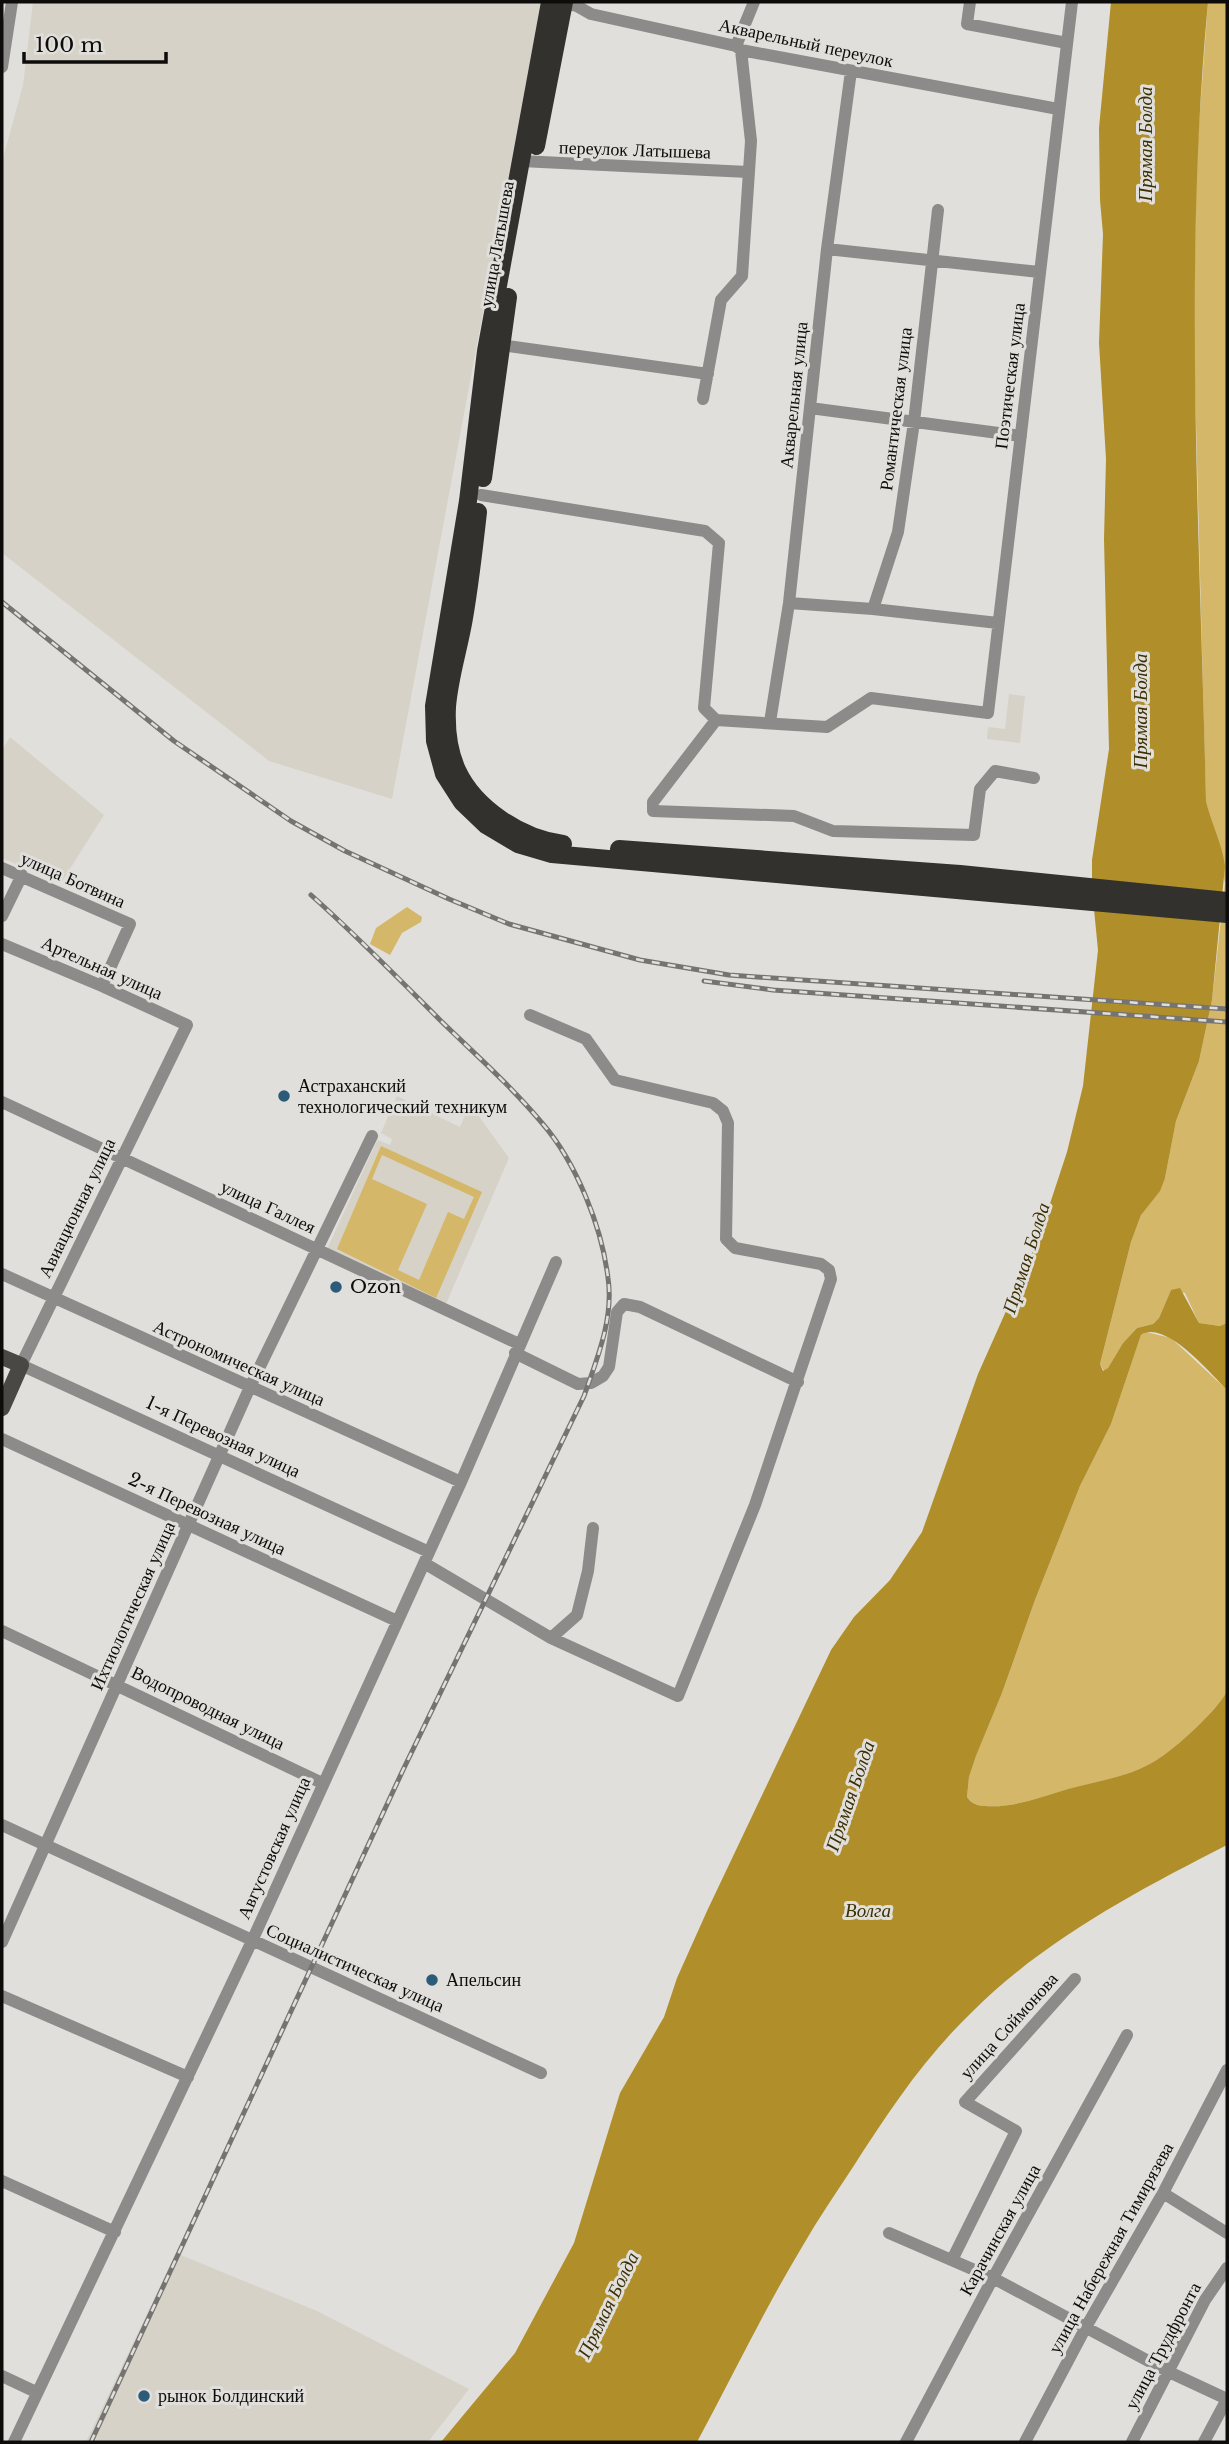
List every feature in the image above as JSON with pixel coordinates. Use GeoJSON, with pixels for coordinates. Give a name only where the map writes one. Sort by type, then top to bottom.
{"type":"FeatureCollection","features":[{"type":"Feature","properties":{"kind":"highway","name":"улица Латышева"},"geometry":{"type":"LineString","coordinates":[[557,4],[527,162],[486,351],[473,463],[434,706],[435,741],[444,774],[462,802],[486,825],[518,844],[552,854],[960,882]]}},
{"type":"Feature","properties":{"kind":"highway","name":"улица Латышева"},"geometry":{"type":"LineString","coordinates":[[527,162],[464,617],[447,707],[449,742],[457,771],[472,794],[494,814],[524,833],[554,843],[960,882]]}},
{"type":"Feature","properties":{"kind":"highway"},"geometry":{"type":"LineString","coordinates":[[960,882],[1227,901]]}},
{"type":"Feature","properties":{"kind":"highway"},"geometry":{"type":"LineString","coordinates":[[960,882],[1227,914]]}},
{"type":"Feature","properties":{"kind":"main road","name":"1-я Перевозная улица"},"geometry":{"type":"LineString","coordinates":[[2,1357],[21,1366]]}},
{"type":"Feature","properties":{"kind":"main road","name":"Авиационная улица"},"geometry":{"type":"LineString","coordinates":[[2,1408],[21,1366]]}},
{"type":"Feature","properties":{"kind":"street"},"geometry":{"type":"LineString","coordinates":[[2,67],[12,2]]}},
{"type":"Feature","properties":{"kind":"street"},"geometry":{"type":"LineString","coordinates":[[703,400],[721,300],[742,276],[751,141],[738,48],[754,2]]}},
{"type":"Feature","properties":{"kind":"street"},"geometry":{"type":"LineString","coordinates":[[970,2],[967,23],[1067,43]]}},
{"type":"Feature","properties":{"kind":"street","name":"Поэтическая улица"},"geometry":{"type":"LineString","coordinates":[[770,722],[827,727],[871,698],[988,713],[1058,109],[1073,2]]}},
{"type":"Feature","properties":{"kind":"street","name":"Акварельный переулок"},"geometry":{"type":"LineString","coordinates":[[557,4],[575,5],[591,14],[738,48],[1058,109]]}},
{"type":"Feature","properties":{"kind":"street","name":"Акварельная улица"},"geometry":{"type":"LineString","coordinates":[[770,722],[789,603],[827,249],[851,71]]}},
{"type":"Feature","properties":{"kind":"street","name":"переулок Латышева"},"geometry":{"type":"LineString","coordinates":[[527,162],[748,172]]}},
{"type":"Feature","properties":{"kind":"street","name":"Романтическая улица"},"geometry":{"type":"LineString","coordinates":[[873,609],[898,532],[914,422],[938,210]]}},
{"type":"Feature","properties":{"kind":"street"},"geometry":{"type":"LineString","coordinates":[[827,249],[1039,272]]}},
{"type":"Feature","properties":{"kind":"street"},"geometry":{"type":"LineString","coordinates":[[501,345],[708,374]]}},
{"type":"Feature","properties":{"kind":"street"},"geometry":{"type":"LineString","coordinates":[[810,408],[1021,436]]}},
{"type":"Feature","properties":{"kind":"street"},"geometry":{"type":"LineString","coordinates":[[481,495],[705,531],[719,543],[704,708],[716,720],[770,722]]}},
{"type":"Feature","properties":{"kind":"street"},"geometry":{"type":"LineString","coordinates":[[789,603],[998,623]]}},
{"type":"Feature","properties":{"kind":"street"},"geometry":{"type":"LineString","coordinates":[[716,720],[653,802],[653,810],[794,816],[833,831],[974,835],[980,789],[995,771],[1034,778]]}},
{"type":"Feature","properties":{"kind":"street","name":"улица Ботвина"},"geometry":{"type":"LineString","coordinates":[[2,868],[130,924],[102,986]]}},
{"type":"Feature","properties":{"kind":"street"},"geometry":{"type":"LineString","coordinates":[[2,916],[22,875]]}},
{"type":"Feature","properties":{"kind":"street","name":"Артельная улица"},"geometry":{"type":"LineString","coordinates":[[2,944],[102,986],[187,1026]]}},
{"type":"Feature","properties":{"kind":"street"},"geometry":{"type":"LineString","coordinates":[[530,1014],[586,1039],[615,1080],[713,1103],[723,1111],[728,1123],[726,1239],[735,1248],[821,1264],[829,1270],[831,1279],[798,1382]]}},
{"type":"Feature","properties":{"kind":"street","name":"Авиационная улица"},"geometry":{"type":"LineString","coordinates":[[21,1366],[187,1026]]}},
{"type":"Feature","properties":{"kind":"street","name":"улица Галлея"},"geometry":{"type":"LineString","coordinates":[[2,1102],[318,1250],[517,1349],[578,1384],[591,1383],[603,1376],[609,1367],[617,1312],[624,1304],[640,1307],[798,1382]]}},
{"type":"Feature","properties":{"kind":"street","name":"Ихтиологическая улица"},"geometry":{"type":"LineString","coordinates":[[2,1941],[250,1387],[372,1136]]}},
{"type":"Feature","properties":{"kind":"street","name":"Августовская улица"},"geometry":{"type":"LineString","coordinates":[[14,2442],[252,1941],[427,1558],[556,1262]]}},
{"type":"Feature","properties":{"kind":"street","name":"Астрономическая улица"},"geometry":{"type":"LineString","coordinates":[[2,1274],[461,1482]]}},
{"type":"Feature","properties":{"kind":"street","name":"1-я Перевозная улица"},"geometry":{"type":"LineString","coordinates":[[21,1366],[219,1457],[427,1558],[551,1638],[678,1696],[755,1505],[798,1382]]}},
{"type":"Feature","properties":{"kind":"street","name":"2-я Перевозная улица"},"geometry":{"type":"LineString","coordinates":[[2,1439],[397,1621]]}},
{"type":"Feature","properties":{"kind":"street"},"geometry":{"type":"LineString","coordinates":[[551,1638],[577,1615],[588,1571],[593,1528]]}},
{"type":"Feature","properties":{"kind":"street","name":"Водопроводная улица"},"geometry":{"type":"LineString","coordinates":[[2,1631],[322,1783]]}},
{"type":"Feature","properties":{"kind":"street","name":"Социалистическая улица"},"geometry":{"type":"LineString","coordinates":[[2,1825],[541,2073]]}},
{"type":"Feature","properties":{"kind":"street","name":"улица Соймонова"},"geometry":{"type":"LineString","coordinates":[[952,2260],[1016,2131],[965,2102],[1075,1979]]}},
{"type":"Feature","properties":{"kind":"street"},"geometry":{"type":"LineString","coordinates":[[2,1996],[188,2077]]}},
{"type":"Feature","properties":{"kind":"street","name":"Карачинская улица"},"geometry":{"type":"LineString","coordinates":[[906,2442],[1127,2035]]}},
{"type":"Feature","properties":{"kind":"street","name":"улица Набережная Тимирязева"},"geometry":{"type":"LineString","coordinates":[[1025,2442],[1086,2327],[1163,2193],[1227,2070]]}},
{"type":"Feature","properties":{"kind":"street"},"geometry":{"type":"LineString","coordinates":[[2,2181],[115,2232]]}},
{"type":"Feature","properties":{"kind":"street"},"geometry":{"type":"LineString","coordinates":[[1163,2193],[1227,2233]]}},
{"type":"Feature","properties":{"kind":"street"},"geometry":{"type":"LineString","coordinates":[[890,2233],[993,2278],[1169,2372],[1227,2399],[1204,2442]]}},
{"type":"Feature","properties":{"kind":"street","name":"улица Трудфронта"},"geometry":{"type":"LineString","coordinates":[[1132,2442],[1205,2300],[1227,2268]]}},
{"type":"Feature","properties":{"kind":"street"},"geometry":{"type":"LineString","coordinates":[[2,2376],[36,2392]]}},
{"type":"Feature","properties":{"kind":"shaded area"},"geometry":{"type":"Polygon","coordinates":[[[33,2],[541,2],[392,799],[269,761],[2,553],[2,162],[23,85],[33,2]]]}},
{"type":"Feature","properties":{"kind":"shaded area"},"geometry":{"type":"Polygon","coordinates":[[[1208,2],[1227,2],[1227,1323],[1220,1326],[1199,1323],[1185,1293],[1171,1290],[1159,1318],[1153,1324],[1137,1328],[1104,1371],[1100,1364],[1131,1242],[1141,1215],[1165,1178],[1176,1121],[1199,1061],[1212,1000],[1225,883],[1206,801],[1194,346],[1196,166],[1208,2]]]}},
{"type":"Feature","properties":{"kind":"shaded area"},"geometry":{"type":"Polygon","coordinates":[[[1009,694],[1025,696],[1020,743],[987,739],[988,727],[1005,729],[1009,694]]]}},
{"type":"Feature","properties":{"kind":"shaded area"},"geometry":{"type":"Polygon","coordinates":[[[10,737],[104,815],[61,883],[2,858],[2,750],[10,737]]]}},
{"type":"Feature","properties":{"kind":"shaded area"},"geometry":{"type":"Polygon","coordinates":[[[407,907],[422,917],[421,922],[402,933],[390,955],[370,944],[376,928],[407,907]]]}},
{"type":"Feature","properties":{"kind":"shaded area"},"geometry":{"type":"Polygon","coordinates":[[[397,1096],[460,1127],[470,1104],[509,1158],[446,1304],[327,1249],[376,1143],[378,1140],[390,1145],[392,1139],[381,1133],[397,1096]]]}},
{"type":"Feature","properties":{"kind":"shaded area"},"geometry":{"type":"Polygon","coordinates":[[[381,1146],[482,1192],[436,1298],[337,1249],[381,1146]],[[382,1155],[372,1179],[427,1204],[398,1270],[419,1280],[448,1212],[464,1219],[474,1197],[382,1155]]]}},
{"type":"Feature","properties":{"kind":"shaded area"},"geometry":{"type":"Polygon","coordinates":[[[1146,1332],[1171,1338],[1227,1390],[1227,1691],[1195,1729],[1163,1756],[1145,1766],[1124,1775],[1027,1801],[996,1806],[977,1805],[967,1797],[969,1777],[976,1756],[1080,1486],[1111,1424],[1141,1335],[1146,1332]]]}},
{"type":"Feature","properties":{"kind":"shaded area"},"geometry":{"type":"Polygon","coordinates":[[[176,2253],[317,2311],[469,2389],[428,2442],[86,2442],[176,2253]]]}},
{"type":"Feature","properties":{"kind":"water","name":"Волга"},"geometry":{"type":"Polygon","coordinates":[[[1111,2],[1208,2],[1196,202],[1195,401],[1206,801],[1225,866],[1212,1000],[1199,1061],[1176,1121],[1165,1178],[1160,1191],[1141,1215],[1131,1242],[1100,1364],[1103,1371],[1108,1368],[1123,1343],[1137,1328],[1153,1324],[1159,1318],[1171,1290],[1180,1288],[1199,1323],[1220,1326],[1227,1323],[1227,1390],[1175,1341],[1151,1332],[1141,1335],[1111,1424],[1080,1486],[976,1756],[969,1777],[967,1797],[979,1805],[1006,1805],[1135,1771],[1163,1756],[1184,1739],[1215,1708],[1227,1691],[1227,1845],[1159,1880],[1061,1940],[1000,1986],[938,2048],[894,2105],[814,2226],[774,2295],[697,2442],[441,2442],[515,2353],[574,2243],[620,2093],[664,2017],[677,1978],[707,1911],[831,1650],[854,1617],[890,1580],[922,1532],[978,1374],[1039,1237],[1067,1152],[1083,1086],[1098,950],[1092,860],[1109,749],[1104,539],[1106,459],[1099,343],[1103,234],[1099,128],[1111,2]]]}},
{"type":"Feature","properties":{"kind":"railway"},"geometry":{"type":"LineString","coordinates":[[2,602],[174,741],[291,821],[345,851],[509,924],[640,960],[729,975],[1227,1009]]}},
{"type":"Feature","properties":{"kind":"railway"},"geometry":{"type":"LineString","coordinates":[[91,2442],[403,1770],[584,1396],[599,1353],[609,1308],[608,1278],[600,1238],[586,1196],[566,1156],[554,1139],[505,1083],[311,895]]}},
{"type":"Feature","properties":{"kind":"railway"},"geometry":{"type":"LineString","coordinates":[[704,981],[773,990],[1227,1022]]}},
{"type":"Feature","properties":{"kind":"place","name":"Астраханский технологический техникум"},"geometry":{"type":"Point","coordinates":[284,1096]}},
{"type":"Feature","properties":{"kind":"place","name":"Ozon"},"geometry":{"type":"Point","coordinates":[336,1287]}},
{"type":"Feature","properties":{"kind":"place","name":"Апельсин"},"geometry":{"type":"Point","coordinates":[432,1980]}},
{"type":"Feature","properties":{"kind":"place","name":"рынок Болдинский"},"geometry":{"type":"Point","coordinates":[144,2396]}},
{"type":"Feature","properties":{"kind":"water label","name":"Прямая Болда"},"geometry":{"type":"Point","coordinates":[1145,144]}},
{"type":"Feature","properties":{"kind":"water label","name":"Прямая Болда"},"geometry":{"type":"Point","coordinates":[1140,711]}},
{"type":"Feature","properties":{"kind":"water label","name":"Прямая Болда"},"geometry":{"type":"Point","coordinates":[1026,1258]}},
{"type":"Feature","properties":{"kind":"water label","name":"Прямая Болда"},"geometry":{"type":"Point","coordinates":[850,1796]}},
{"type":"Feature","properties":{"kind":"water label","name":"Прямая Болда"},"geometry":{"type":"Point","coordinates":[608,2305]}}]}
